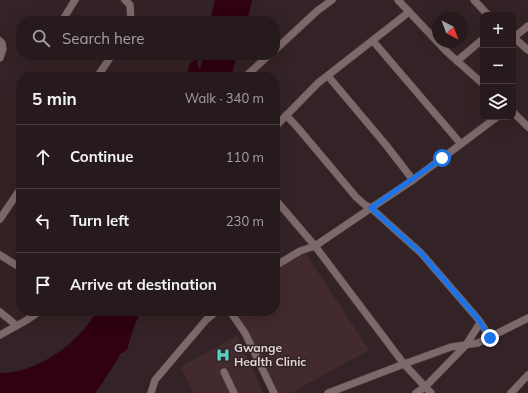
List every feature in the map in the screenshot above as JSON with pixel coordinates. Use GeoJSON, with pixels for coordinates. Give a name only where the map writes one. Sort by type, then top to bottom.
{"type":"FeatureCollection","features":[{"type":"Feature","properties":{"kind":"street"},"geometry":{"type":"LineString","coordinates":[[65,16],[75,0]]}},
{"type":"Feature","properties":{"kind":"street"},"geometry":{"type":"LineString","coordinates":[[125,0],[130,6],[131,16]]}},
{"type":"Feature","properties":{"kind":"street"},"geometry":{"type":"LineString","coordinates":[[280,45],[317,11],[332,0]]}},
{"type":"Feature","properties":{"kind":"street"},"geometry":{"type":"LineString","coordinates":[[398,0],[457,61],[480,81]]}},
{"type":"Feature","properties":{"kind":"street"},"geometry":{"type":"LineString","coordinates":[[474,0],[485,12]]}},
{"type":"Feature","properties":{"kind":"street"},"geometry":{"type":"LineString","coordinates":[[280,122],[328,76],[409,12]]}},
{"type":"Feature","properties":{"kind":"street"},"geometry":{"type":"LineString","coordinates":[[516,35],[528,26]]}},
{"type":"Feature","properties":{"kind":"street"},"geometry":{"type":"LineString","coordinates":[[516,40],[528,50]]}},
{"type":"Feature","properties":{"kind":"street"},"geometry":{"type":"LineString","coordinates":[[0,41],[3,49],[0,58]]}},
{"type":"Feature","properties":{"kind":"street"},"geometry":{"type":"LineString","coordinates":[[373,41],[461,144]]}},
{"type":"Feature","properties":{"kind":"street"},"geometry":{"type":"LineString","coordinates":[[457,61],[480,42]]}},
{"type":"Feature","properties":{"kind":"street"},"geometry":{"type":"LineString","coordinates":[[100,72],[109,60]]}},
{"type":"Feature","properties":{"kind":"street"},"geometry":{"type":"LineString","coordinates":[[251,72],[264,60]]}},
{"type":"Feature","properties":{"kind":"street"},"geometry":{"type":"LineString","coordinates":[[328,76],[386,145],[413,180]]}},
{"type":"Feature","properties":{"kind":"street"},"geometry":{"type":"LineString","coordinates":[[286,115],[356,197],[371,208],[421,253],[480,323],[490,338]]}},
{"type":"Feature","properties":{"kind":"street"},"geometry":{"type":"LineString","coordinates":[[516,115],[528,127]]}},
{"type":"Feature","properties":{"kind":"street"},"geometry":{"type":"LineString","coordinates":[[280,263],[300,251],[315,246],[413,180],[493,120]]}},
{"type":"Feature","properties":{"kind":"street"},"geometry":{"type":"LineString","coordinates":[[0,219],[16,195]]}},
{"type":"Feature","properties":{"kind":"street"},"geometry":{"type":"LineString","coordinates":[[280,205],[315,246],[404,364],[431,393]]}},
{"type":"Feature","properties":{"kind":"street"},"geometry":{"type":"LineString","coordinates":[[0,255],[16,265]]}},
{"type":"Feature","properties":{"kind":"street"},"geometry":{"type":"LineString","coordinates":[[0,312],[16,325]]}},
{"type":"Feature","properties":{"kind":"street"},"geometry":{"type":"LineString","coordinates":[[0,335],[31,316]]}},
{"type":"Feature","properties":{"kind":"street"},"geometry":{"type":"LineString","coordinates":[[151,393],[155,380],[211,316]]}},
{"type":"Feature","properties":{"kind":"street"},"geometry":{"type":"LineString","coordinates":[[233,316],[245,334],[274,393]]}},
{"type":"Feature","properties":{"kind":"street"},"geometry":{"type":"LineString","coordinates":[[328,393],[451,347],[478,343],[528,318]]}},
{"type":"Feature","properties":{"kind":"street"},"geometry":{"type":"LineString","coordinates":[[416,393],[425,387],[466,345],[480,323]]}},
{"type":"Feature","properties":{"kind":"street"},"geometry":{"type":"LineString","coordinates":[[224,372],[234,393]]}},
{"type":"Feature","properties":{"kind":"street"},"geometry":{"type":"LineString","coordinates":[[511,393],[528,374]]}},
{"type":"Feature","properties":{"kind":"shaded area"},"geometry":{"type":"Polygon","coordinates":[[[215,0],[252,0],[248,16],[211,16],[215,0]]]}},
{"type":"Feature","properties":{"kind":"shaded area"},"geometry":{"type":"Polygon","coordinates":[[[194,60],[198,60],[197,64],[200,69],[203,60],[236,60],[232,72],[188,72],[189,65],[194,60]]]}},
{"type":"Feature","properties":{"kind":"shaded area"},"geometry":{"type":"Polygon","coordinates":[[[304,251],[369,350],[291,393],[279,393],[239,316],[280,316],[280,268],[304,251]]]}},
{"type":"Feature","properties":{"kind":"shaded area"},"geometry":{"type":"Polygon","coordinates":[[[94,316],[139,316],[127,350],[120,354],[95,393],[0,393],[0,373],[15,372],[43,362],[68,345],[94,316]]]}},
{"type":"Feature","properties":{"kind":"shaded area","name":"Gwange Health Clinic"},"geometry":{"type":"Polygon","coordinates":[[[237,336],[263,393],[194,393],[180,367],[237,336]]]}},
{"type":"Feature","properties":{"kind":"place","name":"Gwange Health Clinic"},"geometry":{"type":"Point","coordinates":[223,355]}},
{"type":"Feature","properties":{"kind":"route"},"geometry":{"type":"LineString","coordinates":[[442,158],[413,180],[371,208],[421,253],[478,319],[490,338]]}}]}
